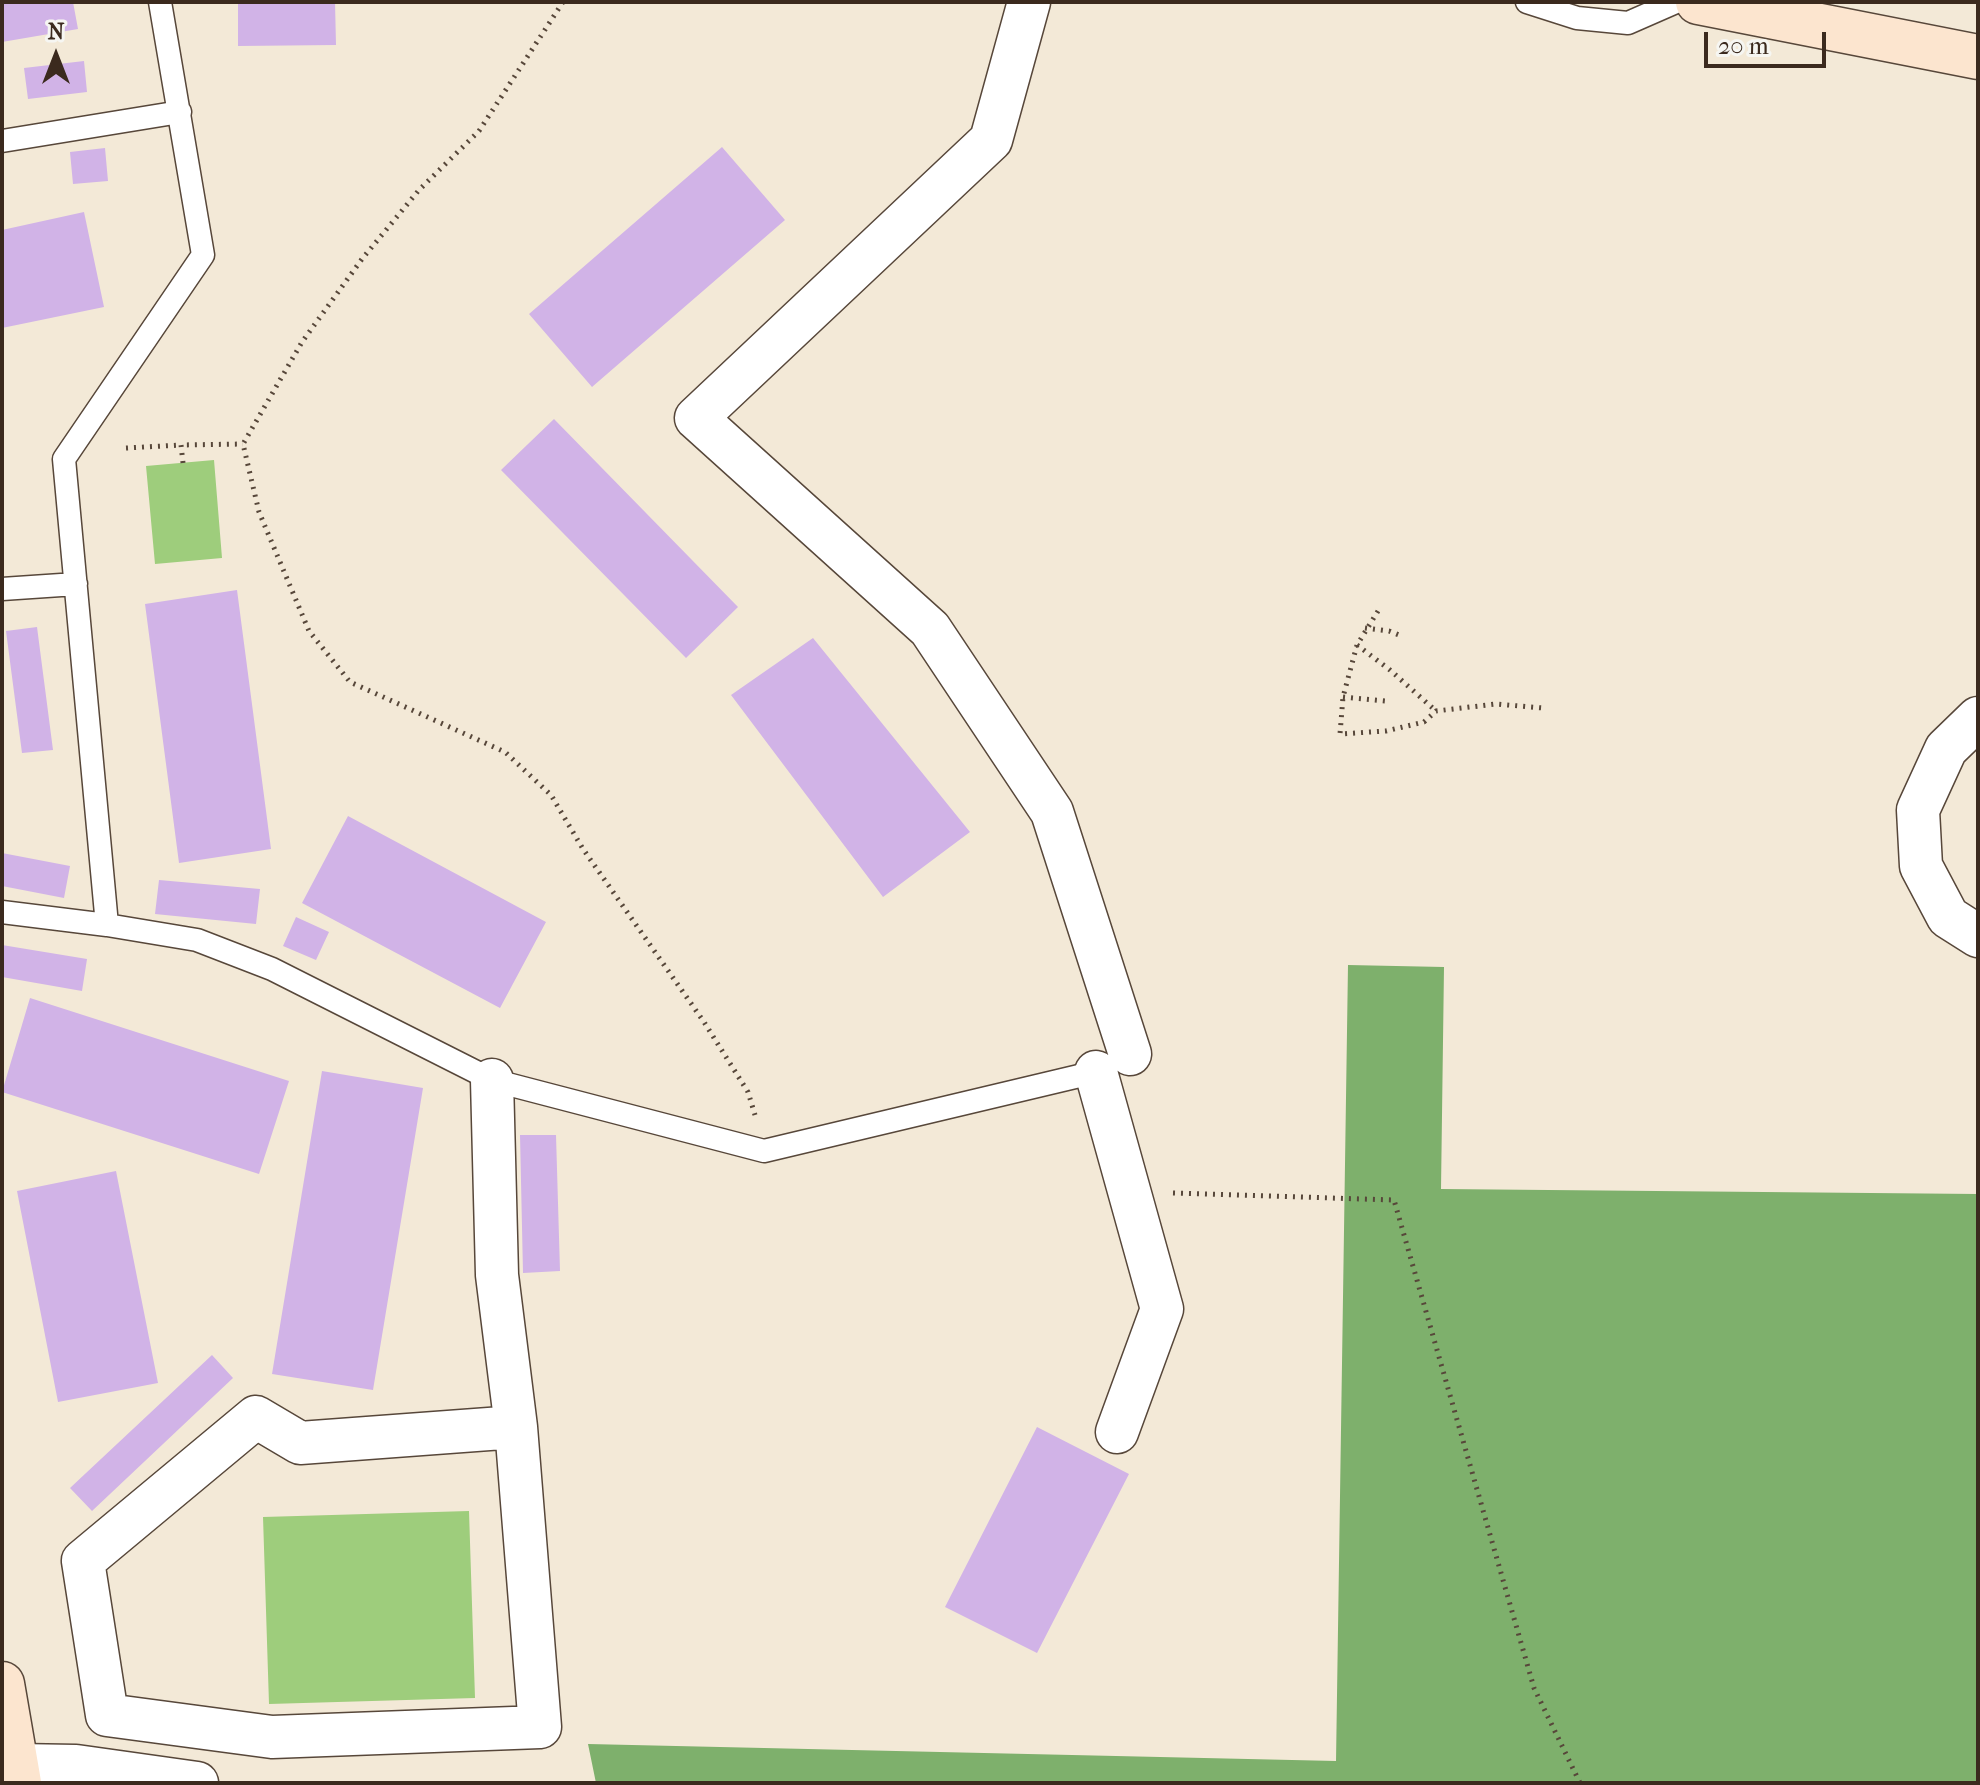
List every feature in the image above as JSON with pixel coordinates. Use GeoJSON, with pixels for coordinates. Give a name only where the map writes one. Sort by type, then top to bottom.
{"type":"FeatureCollection","features":[{"type":"Feature","properties":{"kind":"street"},"geometry":{"type":"LineString","coordinates":[[1029,2],[991,140],[696,418],[930,629],[1052,812],[1113,1063],[1130,1192],[1162,1309],[1117,1432]]}},
{"type":"Feature","properties":{"kind":"street"},"geometry":{"type":"LineString","coordinates":[[1698,2],[1978,57]]}},
{"type":"Feature","properties":{"kind":"street"},"geometry":{"type":"LineString","coordinates":[[1963,927],[1921,866],[1918,810],[1946,749],[1978,718]]}},
{"type":"Feature","properties":{"kind":"street"},"geometry":{"type":"LineString","coordinates":[[492,1080],[497,1275],[516,1427],[540,1727],[272,1737],[107,1715],[83,1561],[256,1417],[300,1443],[516,1427]]}},
{"type":"Feature","properties":{"kind":"street"},"geometry":{"type":"LineString","coordinates":[[2,1684],[18,1774],[76,1766],[197,1783]]}},
{"type":"Feature","properties":{"kind":"lane"},"geometry":{"type":"LineString","coordinates":[[107,925],[64,459],[203,255],[160,2]]}},
{"type":"Feature","properties":{"kind":"lane"},"geometry":{"type":"LineString","coordinates":[[1527,2],[1577,18],[1628,23],[1676,2]]}},
{"type":"Feature","properties":{"kind":"lane"},"geometry":{"type":"LineString","coordinates":[[2,141],[180,112]]}},
{"type":"Feature","properties":{"kind":"lane"},"geometry":{"type":"LineString","coordinates":[[2,589],[76,584]]}},
{"type":"Feature","properties":{"kind":"lane"},"geometry":{"type":"LineString","coordinates":[[2,912],[197,940],[272,969],[492,1080],[764,1151],[1113,1063]]}},
{"type":"Feature","properties":{"kind":"path"},"geometry":{"type":"LineString","coordinates":[[563,2],[479,131],[419,190],[362,259],[302,342],[243,444],[259,512],[309,631],[350,682],[505,752],[551,795],[583,849],[704,1022],[748,1092],[764,1151]]}},
{"type":"Feature","properties":{"kind":"path"},"geometry":{"type":"LineString","coordinates":[[126,448],[243,444]]}},
{"type":"Feature","properties":{"kind":"path"},"geometry":{"type":"LineString","coordinates":[[181,445],[183,463]]}},
{"type":"Feature","properties":{"kind":"path"},"geometry":{"type":"LineString","coordinates":[[1378,611],[1357,645],[1343,697],[1340,734],[1386,731],[1424,722],[1436,711],[1496,704],[1543,708]]}},
{"type":"Feature","properties":{"kind":"path"},"geometry":{"type":"LineString","coordinates":[[1365,628],[1399,635]]}},
{"type":"Feature","properties":{"kind":"path"},"geometry":{"type":"LineString","coordinates":[[1357,645],[1436,711]]}},
{"type":"Feature","properties":{"kind":"path"},"geometry":{"type":"LineString","coordinates":[[1343,697],[1386,701]]}},
{"type":"Feature","properties":{"kind":"path"},"geometry":{"type":"LineString","coordinates":[[1130,1192],[1394,1200],[1534,1688],[1580,1783]]}},
{"type":"Feature","properties":{"kind":"green space"},"geometry":{"type":"Polygon","coordinates":[[[214,460],[222,558],[155,564],[146,466],[214,460]]]}},
{"type":"Feature","properties":{"kind":"green space"},"geometry":{"type":"Polygon","coordinates":[[[1348,965],[1444,967],[1441,1189],[1978,1194],[1978,1783],[596,1783],[588,1744],[1336,1761],[1348,965]]]}},
{"type":"Feature","properties":{"kind":"green space"},"geometry":{"type":"Polygon","coordinates":[[[469,1511],[475,1698],[269,1704],[263,1517],[469,1511]]]}},
{"type":"Feature","properties":{"kind":"building"},"geometry":{"type":"Polygon","coordinates":[[[2,2],[73,2],[78,29],[2,42],[2,2]]]}},
{"type":"Feature","properties":{"kind":"building"},"geometry":{"type":"Polygon","coordinates":[[[238,2],[335,2],[336,45],[238,46],[238,2]]]}},
{"type":"Feature","properties":{"kind":"building"},"geometry":{"type":"Polygon","coordinates":[[[84,61],[87,92],[28,99],[24,68],[84,61]]]}},
{"type":"Feature","properties":{"kind":"building"},"geometry":{"type":"Polygon","coordinates":[[[722,147],[785,220],[592,387],[529,314],[722,147]]]}},
{"type":"Feature","properties":{"kind":"building"},"geometry":{"type":"Polygon","coordinates":[[[105,148],[108,181],[73,184],[70,152],[105,148]]]}},
{"type":"Feature","properties":{"kind":"building"},"geometry":{"type":"Polygon","coordinates":[[[84,212],[104,307],[2,328],[2,230],[84,212]]]}},
{"type":"Feature","properties":{"kind":"building"},"geometry":{"type":"Polygon","coordinates":[[[554,419],[738,607],[686,658],[501,470],[554,419]]]}},
{"type":"Feature","properties":{"kind":"building"},"geometry":{"type":"Polygon","coordinates":[[[237,590],[271,849],[179,863],[145,604],[237,590]]]}},
{"type":"Feature","properties":{"kind":"building"},"geometry":{"type":"Polygon","coordinates":[[[37,627],[53,750],[22,753],[6,631],[37,627]]]}},
{"type":"Feature","properties":{"kind":"building"},"geometry":{"type":"Polygon","coordinates":[[[813,638],[970,832],[883,897],[731,695],[813,638]]]}},
{"type":"Feature","properties":{"kind":"building"},"geometry":{"type":"Polygon","coordinates":[[[348,816],[546,922],[500,1008],[302,903],[348,816]]]}},
{"type":"Feature","properties":{"kind":"building"},"geometry":{"type":"Polygon","coordinates":[[[2,853],[70,866],[64,898],[2,886],[2,853]]]}},
{"type":"Feature","properties":{"kind":"building"},"geometry":{"type":"Polygon","coordinates":[[[159,880],[260,889],[256,924],[155,914],[159,880]]]}},
{"type":"Feature","properties":{"kind":"building"},"geometry":{"type":"Polygon","coordinates":[[[296,917],[329,932],[316,960],[283,946],[296,917]]]}},
{"type":"Feature","properties":{"kind":"building"},"geometry":{"type":"Polygon","coordinates":[[[2,945],[87,959],[82,991],[2,977],[2,945]]]}},
{"type":"Feature","properties":{"kind":"building"},"geometry":{"type":"Polygon","coordinates":[[[30,998],[289,1081],[259,1174],[2,1092],[30,998]]]}},
{"type":"Feature","properties":{"kind":"building"},"geometry":{"type":"Polygon","coordinates":[[[322,1071],[423,1088],[373,1390],[272,1374],[322,1071]]]}},
{"type":"Feature","properties":{"kind":"building"},"geometry":{"type":"Polygon","coordinates":[[[520,1135],[556,1135],[560,1271],[523,1273],[520,1135]]]}},
{"type":"Feature","properties":{"kind":"building"},"geometry":{"type":"Polygon","coordinates":[[[116,1171],[158,1383],[58,1402],[17,1191],[116,1171]]]}},
{"type":"Feature","properties":{"kind":"building"},"geometry":{"type":"Polygon","coordinates":[[[212,1355],[233,1378],[92,1511],[70,1488],[212,1355]]]}},
{"type":"Feature","properties":{"kind":"building"},"geometry":{"type":"Polygon","coordinates":[[[1037,1427],[1129,1474],[1037,1653],[945,1607],[1037,1427]]]}}]}
